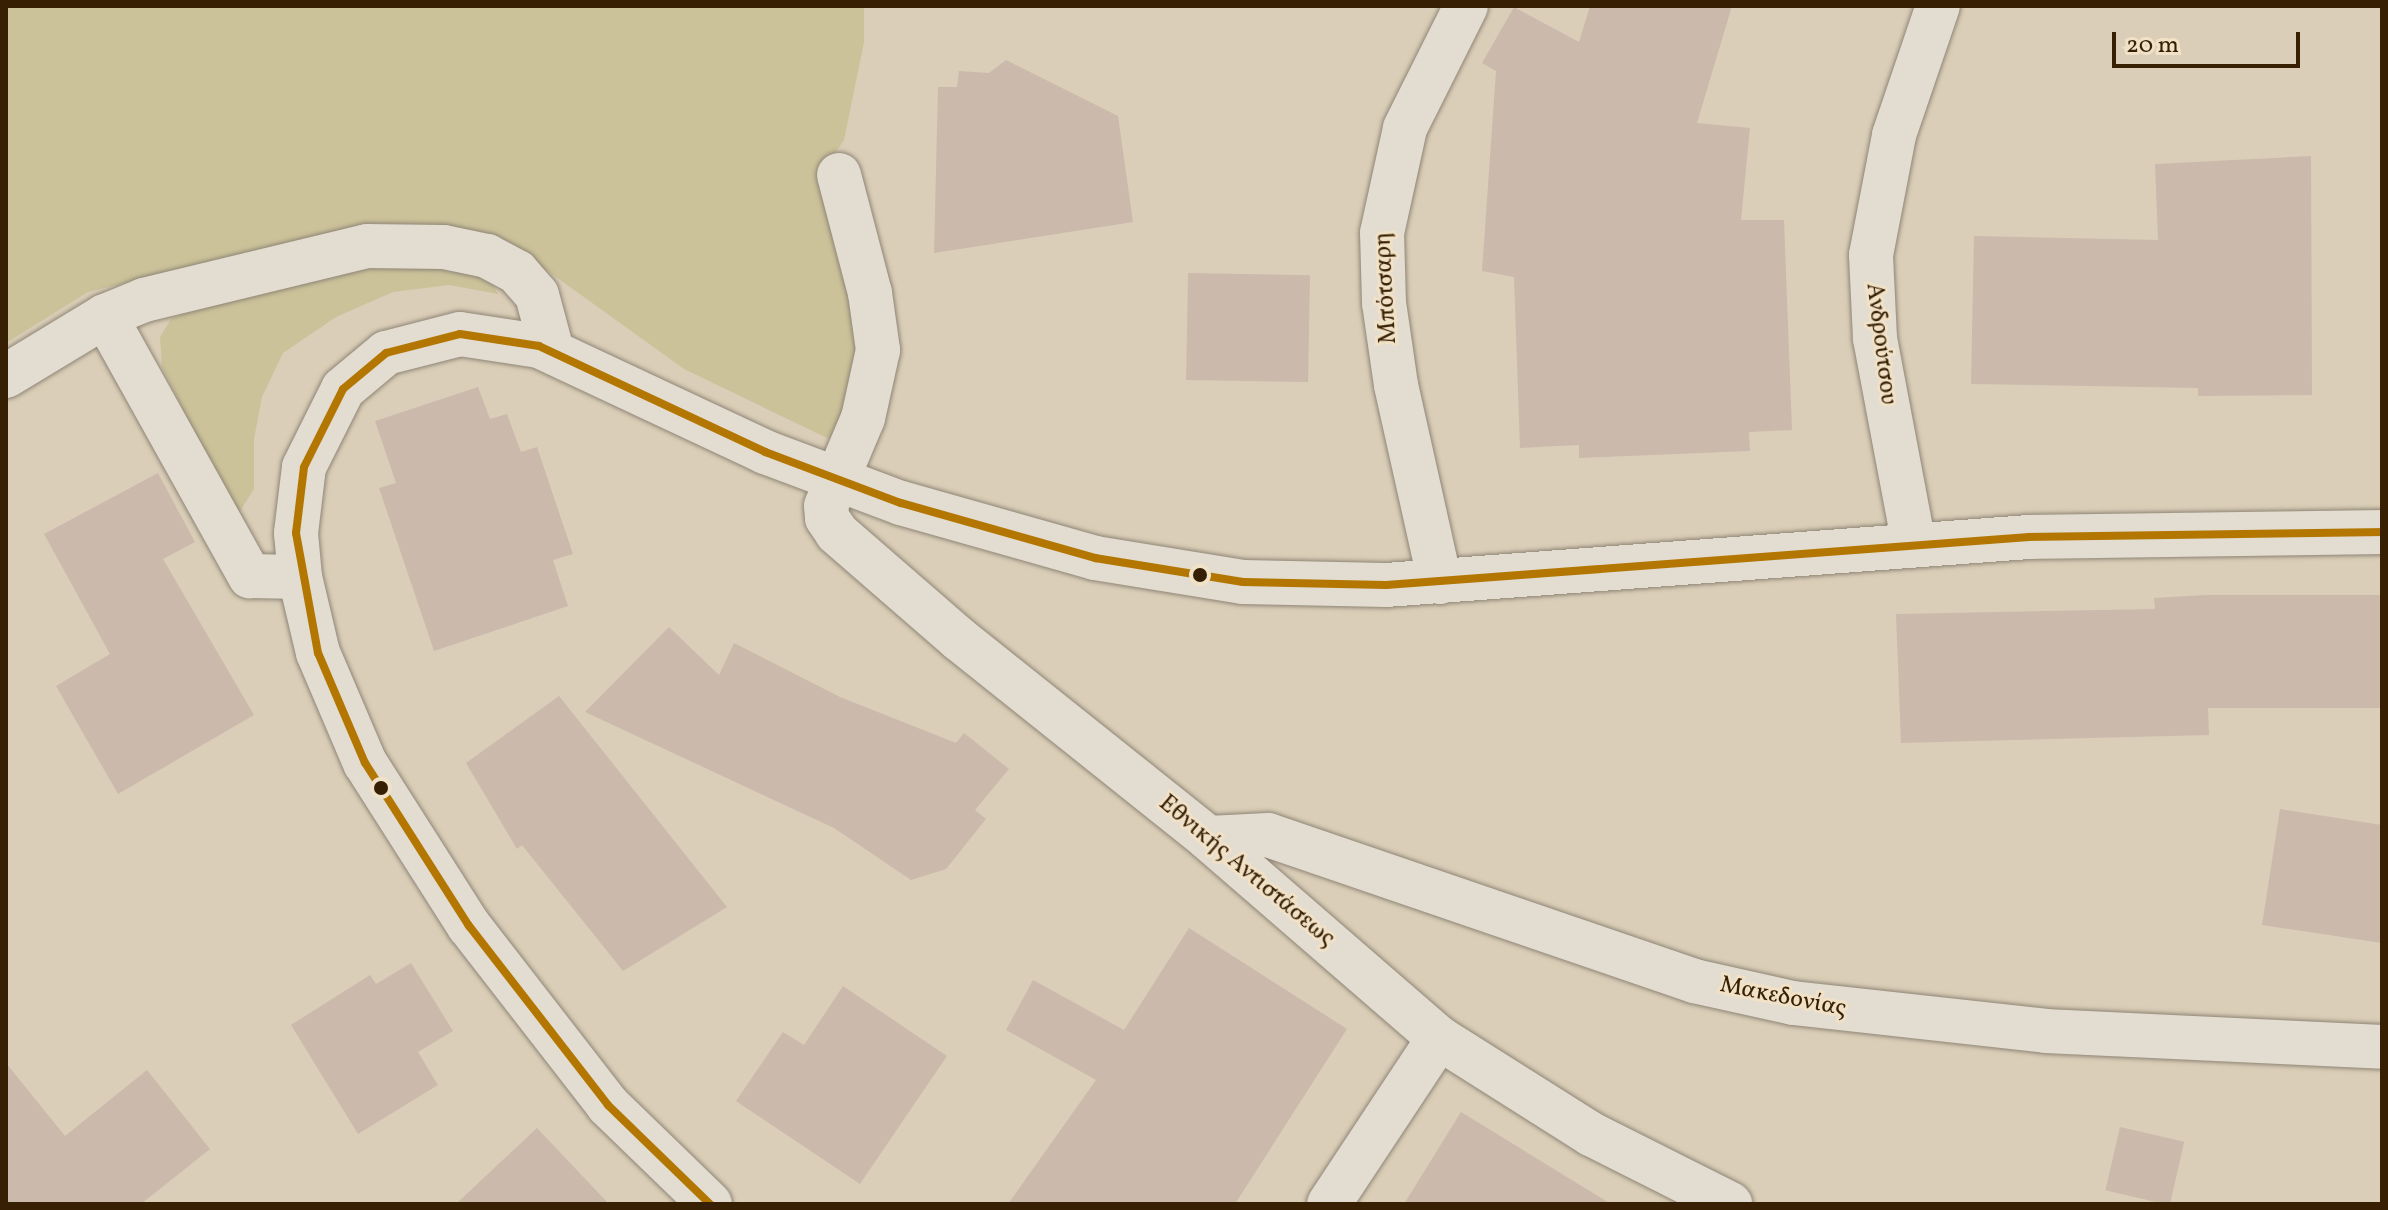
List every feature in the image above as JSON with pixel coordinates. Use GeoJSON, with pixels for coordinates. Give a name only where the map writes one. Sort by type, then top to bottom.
{"type":"FeatureCollection","features":[{"type":"Feature","properties":{"kind":"street","name":"Μπότσαρη"},"geometry":{"type":"LineString","coordinates":[[1440,582],[1396,385],[1384,303],[1382,233],[1405,128],[1466,6]]}},
{"type":"Feature","properties":{"kind":"street","name":"Ανδρούτσου"},"geometry":{"type":"LineString","coordinates":[[1914,545],[1875,338],[1871,255],[1894,135],[1938,6]]}},
{"type":"Feature","properties":{"kind":"street"},"geometry":{"type":"LineString","coordinates":[[836,480],[863,418],[878,350],[870,293],[839,175]]}},
{"type":"Feature","properties":{"kind":"street"},"geometry":{"type":"LineString","coordinates":[[6,376],[105,316],[190,285],[367,246],[418,245],[476,253],[517,272],[537,295],[552,351]]}},
{"type":"Feature","properties":{"kind":"street"},"geometry":{"type":"LineString","coordinates":[[105,316],[250,576],[300,577]]}},
{"type":"Feature","properties":{"kind":"street"},"geometry":{"type":"LineString","coordinates":[[710,1204],[608,1105],[513,985],[424,861],[346,722],[310,629],[300,577],[298,501],[308,454],[328,412],[367,365],[399,349],[460,334],[512,340],[552,351],[765,452],[836,480],[1019,538],[1171,572],[1284,585],[1440,582],[1914,545],[2132,533],[2382,532]]}},
{"type":"Feature","properties":{"kind":"street","name":"Εθνικής Αντιστάσεως"},"geometry":{"type":"LineString","coordinates":[[836,480],[825,512],[851,547],[1208,838],[1439,1038],[1579,1127],[1730,1204]]}},
{"type":"Feature","properties":{"kind":"street","name":"Μακεδονίας"},"geometry":{"type":"LineString","coordinates":[[1208,838],[1268,835],[1679,976],[1793,1003],[1992,1027],[2382,1047]]}},
{"type":"Feature","properties":{"kind":"street"},"geometry":{"type":"LineString","coordinates":[[1329,1204],[1439,1038]]}},
{"type":"Feature","properties":{"kind":"shaded area"},"geometry":{"type":"Polygon","coordinates":[[[6,6],[864,6],[864,42],[844,140],[825,168],[851,278],[860,388],[835,435],[827,438],[684,369],[513,246],[420,225],[370,223],[88,292],[6,343],[6,6]]]}},
{"type":"Feature","properties":{"kind":"shaded area"},"geometry":{"type":"Polygon","coordinates":[[[388,267],[439,268],[489,278],[498,294],[449,285],[393,292],[336,317],[283,353],[262,397],[254,439],[254,489],[237,516],[162,367],[160,337],[171,319],[185,313],[348,271],[388,267]]]}},
{"type":"Feature","properties":{"kind":"building"},"geometry":{"type":"Polygon","coordinates":[[[1590,6],[1732,6],[1697,123],[1750,128],[1741,220],[1784,220],[1792,430],[1749,432],[1750,451],[1579,458],[1579,445],[1520,448],[1514,277],[1482,271],[1496,71],[1482,63],[1514,7],[1579,42],[1590,6]]]}},
{"type":"Feature","properties":{"kind":"building"},"geometry":{"type":"Polygon","coordinates":[[[1006,60],[1118,116],[1133,222],[934,253],[938,87],[957,87],[959,71],[989,73],[1006,60]]]}},
{"type":"Feature","properties":{"kind":"building"},"geometry":{"type":"Polygon","coordinates":[[[2311,156],[2312,395],[2198,396],[2198,388],[1971,384],[1974,236],[2158,240],[2155,164],[2311,156]]]}},
{"type":"Feature","properties":{"kind":"building"},"geometry":{"type":"Polygon","coordinates":[[[1188,273],[1310,275],[1308,382],[1186,380],[1188,273]]]}},
{"type":"Feature","properties":{"kind":"building"},"geometry":{"type":"Polygon","coordinates":[[[478,387],[490,419],[507,414],[521,452],[537,447],[573,554],[553,560],[568,606],[434,651],[379,488],[396,483],[375,421],[478,387]]]}},
{"type":"Feature","properties":{"kind":"building"},"geometry":{"type":"Polygon","coordinates":[[[158,473],[195,542],[163,559],[254,715],[118,794],[56,686],[110,654],[44,534],[158,473]]]}},
{"type":"Feature","properties":{"kind":"building"},"geometry":{"type":"Polygon","coordinates":[[[2382,595],[2382,708],[2208,708],[2209,735],[1901,743],[1896,614],[2155,609],[2154,598],[2382,595]]]}},
{"type":"Feature","properties":{"kind":"building"},"geometry":{"type":"Polygon","coordinates":[[[669,627],[719,675],[734,643],[840,697],[956,743],[964,733],[1009,769],[975,810],[986,819],[946,869],[911,880],[834,828],[585,712],[669,627]]]}},
{"type":"Feature","properties":{"kind":"building"},"geometry":{"type":"Polygon","coordinates":[[[559,696],[727,907],[623,971],[522,845],[517,849],[466,763],[559,696]]]}},
{"type":"Feature","properties":{"kind":"building"},"geometry":{"type":"Polygon","coordinates":[[[2280,809],[2382,825],[2382,943],[2262,925],[2280,809]]]}},
{"type":"Feature","properties":{"kind":"building"},"geometry":{"type":"Polygon","coordinates":[[[1189,928],[1347,1029],[1235,1204],[1008,1204],[1096,1080],[1006,1030],[1033,980],[1124,1030],[1189,928]]]}},
{"type":"Feature","properties":{"kind":"building"},"geometry":{"type":"Polygon","coordinates":[[[411,963],[453,1031],[418,1052],[438,1085],[358,1134],[291,1025],[370,975],[376,984],[411,963]]]}},
{"type":"Feature","properties":{"kind":"building"},"geometry":{"type":"Polygon","coordinates":[[[843,986],[947,1056],[860,1184],[736,1101],[783,1032],[804,1045],[843,986]]]}},
{"type":"Feature","properties":{"kind":"building"},"geometry":{"type":"Polygon","coordinates":[[[6,1063],[65,1136],[147,1070],[210,1149],[141,1204],[6,1204],[6,1063]]]}},
{"type":"Feature","properties":{"kind":"building"},"geometry":{"type":"Polygon","coordinates":[[[1461,1112],[1611,1204],[1404,1204],[1461,1112]]]}},
{"type":"Feature","properties":{"kind":"building"},"geometry":{"type":"Polygon","coordinates":[[[2120,1127],[2184,1142],[2170,1204],[2105,1190],[2120,1127]]]}},
{"type":"Feature","properties":{"kind":"building"},"geometry":{"type":"Polygon","coordinates":[[[537,1128],[609,1204],[456,1204],[537,1128]]]}},
{"type":"Feature","properties":{"kind":"transit line"},"geometry":{"type":"LineString","coordinates":[[710,1204],[608,1105],[469,926],[365,763],[318,653],[296,533],[304,467],[343,389],[386,353],[460,334],[539,346],[765,452],[901,503],[1095,558],[1243,582],[1386,585],[2029,537],[2382,532]]}}]}
